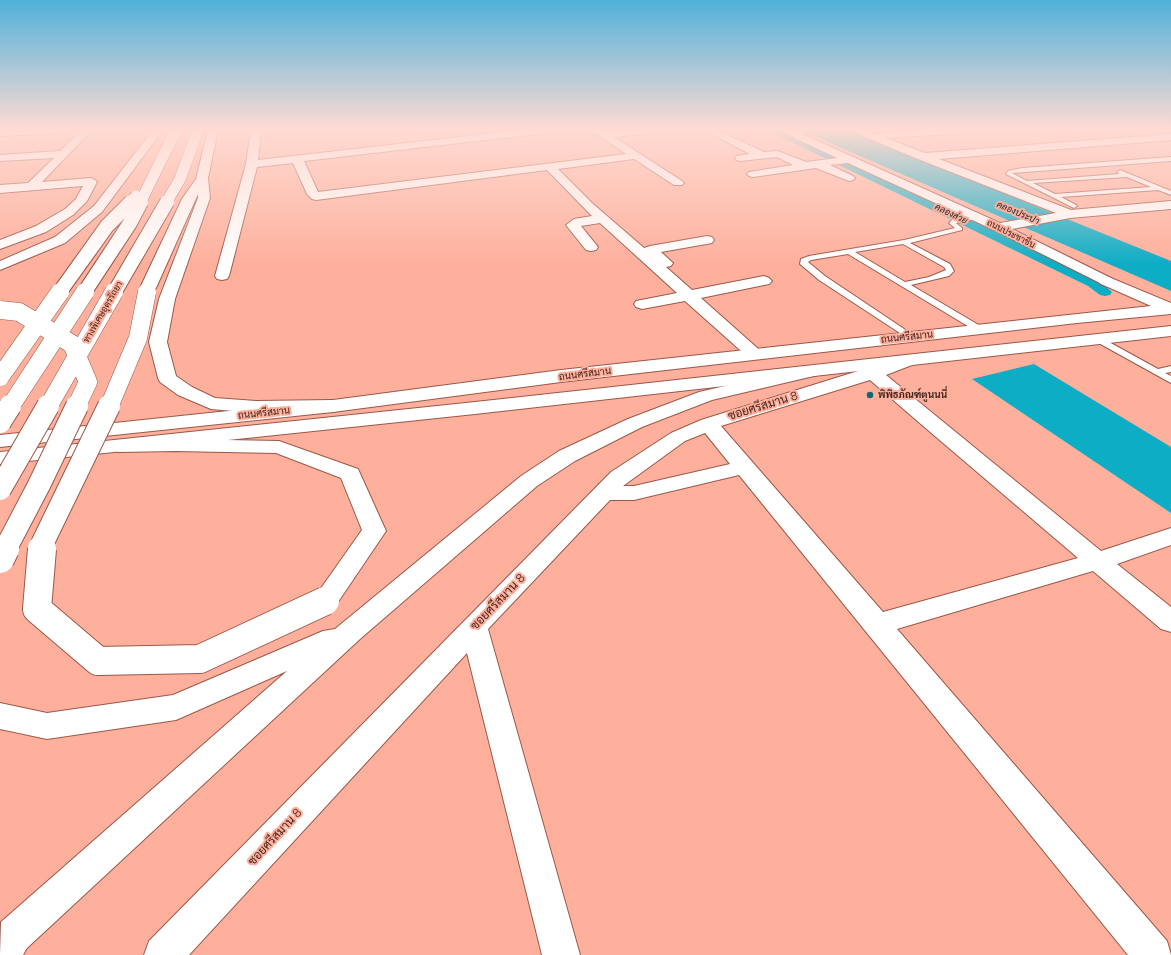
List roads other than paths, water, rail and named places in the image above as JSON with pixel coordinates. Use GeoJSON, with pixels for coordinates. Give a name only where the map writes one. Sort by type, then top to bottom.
{"type":"FeatureCollection","features":[{"type":"Feature","properties":{"kind":"main road"},"geometry":{"type":"LineString","coordinates":[[31,187],[43,175]]}},
{"type":"Feature","properties":{"kind":"main road"},"geometry":{"type":"LineString","coordinates":[[0,266],[60,240],[98,210],[125,175]]}},
{"type":"Feature","properties":{"kind":"main road"},"geometry":{"type":"LineString","coordinates":[[0,422],[130,223],[153,175]]}},
{"type":"Feature","properties":{"kind":"main road","name":"ทางพิเศษอุดรรัถยา"},"geometry":{"type":"LineString","coordinates":[[0,489],[182,175]]}},
{"type":"Feature","properties":{"kind":"main road"},"geometry":{"type":"LineString","coordinates":[[203,175],[204,198],[167,299],[158,342],[167,378],[185,390],[211,403],[256,407],[332,406]]}},
{"type":"Feature","properties":{"kind":"main road"},"geometry":{"type":"LineString","coordinates":[[222,276],[249,175]]}},
{"type":"Feature","properties":{"kind":"main road"},"geometry":{"type":"LineString","coordinates":[[304,175],[313,194],[316,196],[486,175]]}},
{"type":"Feature","properties":{"kind":"main road"},"geometry":{"type":"LineString","coordinates":[[559,175],[603,219],[695,294]]}},
{"type":"Feature","properties":{"kind":"main road"},"geometry":{"type":"LineString","coordinates":[[665,175],[678,183]]}},
{"type":"Feature","properties":{"kind":"main road"},"geometry":{"type":"LineString","coordinates":[[841,175],[849,178]]}},
{"type":"Feature","properties":{"kind":"main road","name":"ถนนประชาชื่น"},"geometry":{"type":"LineString","coordinates":[[876,175],[973,218],[1000,227],[1019,238],[1106,280]]}},
{"type":"Feature","properties":{"kind":"main road"},"geometry":{"type":"LineString","coordinates":[[969,175],[1068,212]]}},
{"type":"Feature","properties":{"kind":"main road"},"geometry":{"type":"LineString","coordinates":[[118,446],[175,445],[279,447],[350,474],[374,531],[325,602],[200,659],[98,661],[37,609],[43,542],[118,388],[138,338],[148,288],[188,199],[202,178]]}},
{"type":"Feature","properties":{"kind":"main road"},"geometry":{"type":"LineString","coordinates":[[0,377],[107,226],[150,181]]}},
{"type":"Feature","properties":{"kind":"main road"},"geometry":{"type":"LineString","coordinates":[[339,182],[351,184],[384,181],[394,187]]}},
{"type":"Feature","properties":{"kind":"main road"},"geometry":{"type":"LineString","coordinates":[[0,189],[91,182],[82,201],[69,212],[41,229],[0,245]]}},
{"type":"Feature","properties":{"kind":"main road"},"geometry":{"type":"LineString","coordinates":[[1000,227],[1068,212],[1171,204]]}},
{"type":"Feature","properties":{"kind":"main road"},"geometry":{"type":"LineString","coordinates":[[591,247],[573,225],[579,222],[603,219]]}},
{"type":"Feature","properties":{"kind":"main road"},"geometry":{"type":"LineString","coordinates":[[7,229],[41,229]]}},
{"type":"Feature","properties":{"kind":"main road"},"geometry":{"type":"LineString","coordinates":[[707,240],[650,250],[755,354]]}},
{"type":"Feature","properties":{"kind":"main road"},"geometry":{"type":"LineString","coordinates":[[1106,280],[1133,290],[1171,298]]}},
{"type":"Feature","properties":{"kind":"main road"},"geometry":{"type":"LineString","coordinates":[[1106,280],[1171,309]]}},
{"type":"Feature","properties":{"kind":"main road"},"geometry":{"type":"LineString","coordinates":[[1106,280],[1120,300],[1117,307],[1094,316],[1100,325],[1125,336]]}},
{"type":"Feature","properties":{"kind":"main road"},"geometry":{"type":"LineString","coordinates":[[642,304],[764,281]]}},
{"type":"Feature","properties":{"kind":"main road","name":"ถนนศรีสมาน"},"geometry":{"type":"LineString","coordinates":[[5,449],[118,446],[812,371],[909,349],[979,329],[1171,309]]}},
{"type":"Feature","properties":{"kind":"main road"},"geometry":{"type":"LineString","coordinates":[[0,310],[19,312],[72,344],[88,382],[0,559]]}},
{"type":"Feature","properties":{"kind":"main road","name":"ถนนศรีสมาน"},"geometry":{"type":"LineString","coordinates":[[5,449],[538,379],[755,354],[909,349],[1098,339],[1169,332]]}},
{"type":"Feature","properties":{"kind":"main road","name":"ซอยศรีสมาน 8"},"geometry":{"type":"LineString","coordinates":[[163,955],[619,477],[678,437],[708,424],[873,373],[909,349]]}},
{"type":"Feature","properties":{"kind":"main road"},"geometry":{"type":"LineString","coordinates":[[0,954],[14,935],[350,632],[529,481],[567,456],[635,422],[706,396],[812,371]]}},
{"type":"Feature","properties":{"kind":"main road"},"geometry":{"type":"LineString","coordinates":[[873,373],[1171,622]]}},
{"type":"Feature","properties":{"kind":"main road"},"geometry":{"type":"LineString","coordinates":[[708,424],[878,624],[1153,955]]}},
{"type":"Feature","properties":{"kind":"main road"},"geometry":{"type":"LineString","coordinates":[[604,493],[634,493],[745,467]]}},
{"type":"Feature","properties":{"kind":"main road"},"geometry":{"type":"LineString","coordinates":[[878,624],[1098,561],[1171,536]]}},
{"type":"Feature","properties":{"kind":"main road"},"geometry":{"type":"LineString","coordinates":[[474,628],[561,955]]}},
{"type":"Feature","properties":{"kind":"main road"},"geometry":{"type":"LineString","coordinates":[[0,716],[47,726],[176,707],[350,632]]}},
{"type":"Feature","properties":{"kind":"lane"},"geometry":{"type":"LineString","coordinates":[[1011,175],[1053,196],[1068,212]]}},
{"type":"Feature","properties":{"kind":"lane"},"geometry":{"type":"LineString","coordinates":[[1027,182],[1127,175],[1171,193]]}},
{"type":"Feature","properties":{"kind":"lane"},"geometry":{"type":"LineString","coordinates":[[1053,196],[1162,189],[1171,190]]}},
{"type":"Feature","properties":{"kind":"lane"},"geometry":{"type":"LineString","coordinates":[[909,349],[804,264],[804,261],[809,258],[904,242],[957,230],[960,229],[952,223],[959,220],[973,218]]}},
{"type":"Feature","properties":{"kind":"lane"},"geometry":{"type":"LineString","coordinates":[[904,242],[947,266],[950,271],[946,274],[930,279],[905,284]]}},
{"type":"Feature","properties":{"kind":"lane"},"geometry":{"type":"LineString","coordinates":[[850,252],[979,329]]}},
{"type":"Feature","properties":{"kind":"lane"},"geometry":{"type":"LineString","coordinates":[[1098,339],[1171,380]]}},
{"type":"Feature","properties":{"kind":"lane"},"geometry":{"type":"LineString","coordinates":[[1157,372],[1171,369]]}},
{"type":"Feature","properties":{"kind":"water","name":"คลองประปา"},"geometry":{"type":"Polygon","coordinates":[[[903,175],[957,175],[1171,261],[1171,291],[903,175]]]}},
{"type":"Feature","properties":{"kind":"water"},"geometry":{"type":"Polygon","coordinates":[[[1034,364],[1171,447],[1171,513],[972,379],[1034,364]]]}},
{"type":"Feature","properties":{"kind":"waterway","name":"คลองส่วย"},"geometry":{"type":"LineString","coordinates":[[868,175],[1093,283],[1105,292]]}},
{"type":"Feature","properties":{"kind":"place","name":"พิพิธภัณฑ์ตูนนนี่"},"geometry":{"type":"Point","coordinates":[870,395]}}]}
